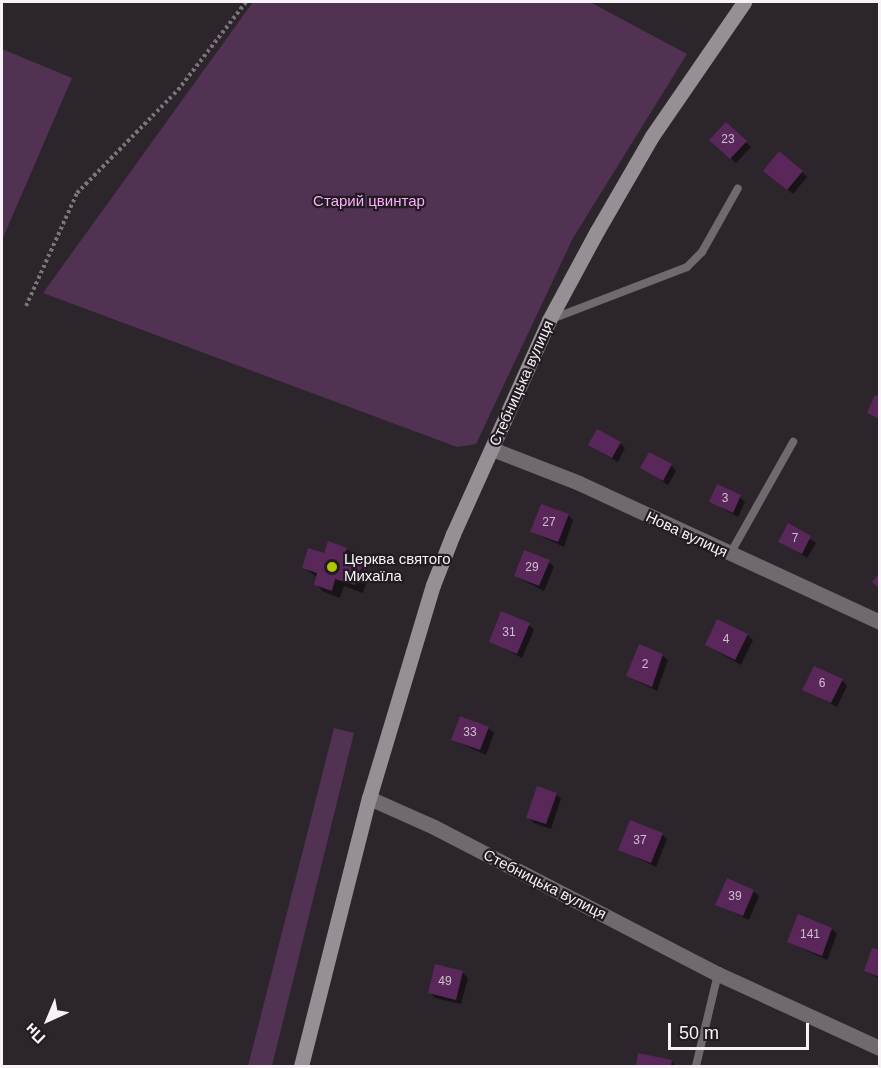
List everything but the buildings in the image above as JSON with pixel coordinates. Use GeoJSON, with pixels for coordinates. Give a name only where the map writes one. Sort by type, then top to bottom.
{"type":"FeatureCollection","features":[{"type":"Feature","properties":{"kind":"street","name":"Стебницька вулиця"},"geometry":{"type":"LineString","coordinates":[[301,1066],[369,798],[433,585],[549,320],[652,136],[744,2]]}},
{"type":"Feature","properties":{"kind":"street","name":"Нова вулиця"},"geometry":{"type":"LineString","coordinates":[[492,449],[579,483],[879,622]]}},
{"type":"Feature","properties":{"kind":"street","name":"Стебницька вулиця"},"geometry":{"type":"LineString","coordinates":[[369,798],[434,827],[718,974],[879,1048]]}},
{"type":"Feature","properties":{"kind":"lane"},"geometry":{"type":"LineString","coordinates":[[549,320],[687,267],[702,252],[738,188]]}},
{"type":"Feature","properties":{"kind":"lane"},"geometry":{"type":"LineString","coordinates":[[730,554],[793,442]]}},
{"type":"Feature","properties":{"kind":"lane"},"geometry":{"type":"LineString","coordinates":[[696,1066],[718,974]]}},
{"type":"Feature","properties":{"kind":"path"},"geometry":{"type":"LineString","coordinates":[[26,306],[77,193],[178,90],[246,2]]}},
{"type":"Feature","properties":{"kind":"green space","name":"Старий цвинтар"},"geometry":{"type":"Polygon","coordinates":[[[253,2],[590,2],[687,54],[573,238],[476,444],[457,447],[43,293],[253,2]]]}},
{"type":"Feature","properties":{"kind":"green space"},"geometry":{"type":"Polygon","coordinates":[[[2,49],[72,78],[2,240],[2,49]]]}},
{"type":"Feature","properties":{"kind":"green space"},"geometry":{"type":"Polygon","coordinates":[[[334,728],[354,733],[272,1066],[248,1066],[334,728]]]}},
{"type":"Feature","properties":{"kind":"place","name":"Церква святого Михаїла"},"geometry":{"type":"Point","coordinates":[332,567]}}]}
